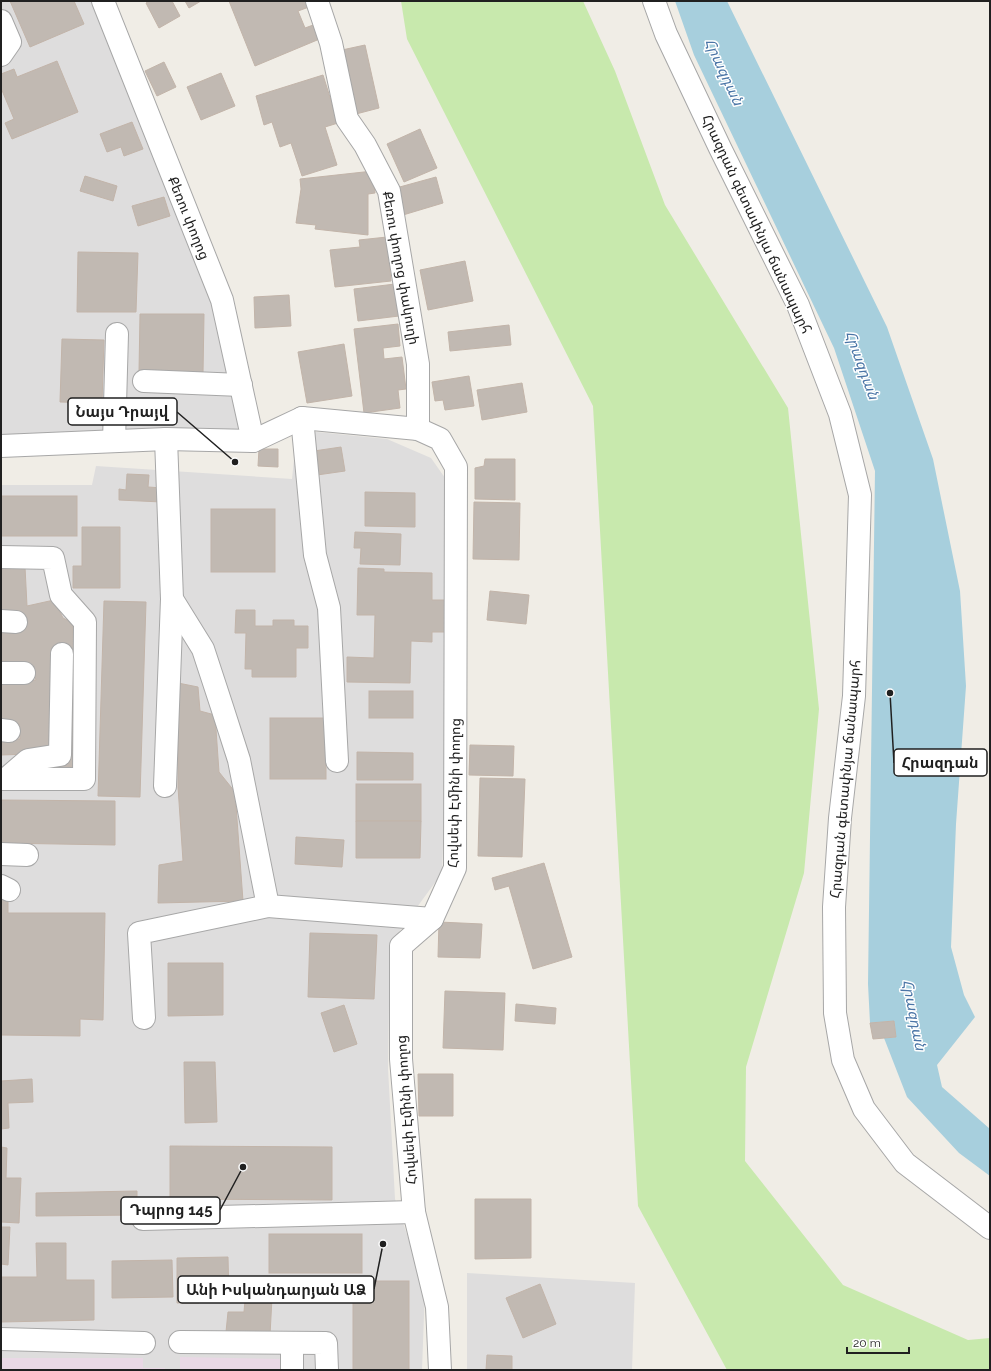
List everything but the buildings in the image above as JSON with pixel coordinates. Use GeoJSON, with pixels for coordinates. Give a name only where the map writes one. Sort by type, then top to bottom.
{"type":"FeatureCollection","features":[{"type":"Feature","properties":{"kind":"street","name":"Քեռու փողոց"},"geometry":{"type":"LineString","coordinates":[[103,1],[222,300],[254,441]]}},
{"type":"Feature","properties":{"kind":"street","name":"Քեռու փողոց փակուղի"},"geometry":{"type":"LineString","coordinates":[[317,1],[331,43],[347,119],[365,145],[389,191],[418,364],[418,429]]}},
{"type":"Feature","properties":{"kind":"street","name":"Հրազդան գետափնյա ճանապարհ"},"geometry":{"type":"LineString","coordinates":[[654,1],[666,34],[720,148],[798,305],[840,414],[860,495],[854,696],[840,818],[834,907],[835,1013],[843,1060],[864,1109],[905,1163],[990,1228]]}},
{"type":"Feature","properties":{"kind":"street"},"geometry":{"type":"LineString","coordinates":[[1,21],[10,42],[1,56]]}},
{"type":"Feature","properties":{"kind":"street"},"geometry":{"type":"LineString","coordinates":[[114,441],[116,334]]}},
{"type":"Feature","properties":{"kind":"street"},"geometry":{"type":"LineString","coordinates":[[144,382],[241,386]]}},
{"type":"Feature","properties":{"kind":"street"},"geometry":{"type":"LineString","coordinates":[[1,446],[166,439],[254,441],[302,418],[315,554],[329,608],[338,761]]}},
{"type":"Feature","properties":{"kind":"street","name":"Հովսեփ Էմինի փողոց"},"geometry":{"type":"LineString","coordinates":[[302,418],[418,429],[440,439],[456,467],[454,868],[432,920],[401,946],[401,1059],[414,1212],[437,1307],[440,1370]]}},
{"type":"Feature","properties":{"kind":"street"},"geometry":{"type":"LineString","coordinates":[[165,786],[172,598],[166,439]]}},
{"type":"Feature","properties":{"kind":"street"},"geometry":{"type":"LineString","coordinates":[[1,557],[53,558],[61,595],[85,622],[84,779],[4,779]]}},
{"type":"Feature","properties":{"kind":"street"},"geometry":{"type":"LineString","coordinates":[[172,598],[203,649],[239,760],[268,906]]}},
{"type":"Feature","properties":{"kind":"street"},"geometry":{"type":"LineString","coordinates":[[4,779],[28,760],[60,755],[62,654]]}},
{"type":"Feature","properties":{"kind":"street"},"geometry":{"type":"LineString","coordinates":[[1,672],[24,673]]}},
{"type":"Feature","properties":{"kind":"street"},"geometry":{"type":"LineString","coordinates":[[1,854],[27,855]]}},
{"type":"Feature","properties":{"kind":"street"},"geometry":{"type":"LineString","coordinates":[[144,1018],[139,933],[268,906],[432,920]]}},
{"type":"Feature","properties":{"kind":"street"},"geometry":{"type":"LineString","coordinates":[[143,1219],[414,1212]]}},
{"type":"Feature","properties":{"kind":"street"},"geometry":{"type":"LineString","coordinates":[[1,1340],[144,1343]]}},
{"type":"Feature","properties":{"kind":"street"},"geometry":{"type":"LineString","coordinates":[[180,1342],[326,1343],[327,1370]]}},
{"type":"Feature","properties":{"kind":"street"},"geometry":{"type":"LineString","coordinates":[[292,1343],[292,1370]]}},
{"type":"Feature","properties":{"kind":"shaded area"},"geometry":{"type":"Polygon","coordinates":[[[1,1],[103,1],[222,300],[253,441],[1,446],[1,1]]]}},
{"type":"Feature","properties":{"kind":"shaded area"},"geometry":{"type":"Polygon","coordinates":[[[297,430],[387,439],[431,458],[450,485],[451,638],[442,873],[390,944],[388,1068],[395,1199],[425,1288],[422,1370],[1,1370],[1,485],[92,485],[96,466],[292,479],[297,430]]]}},
{"type":"Feature","properties":{"kind":"shaded area"},"geometry":{"type":"Polygon","coordinates":[[[467,1273],[635,1283],[632,1370],[467,1370],[467,1273]]]}},
{"type":"Feature","properties":{"kind":"shaded area"},"geometry":{"type":"Polygon","coordinates":[[[180,1357],[281,1359],[281,1370],[180,1370],[180,1357]]]}},
{"type":"Feature","properties":{"kind":"shaded area"},"geometry":{"type":"Polygon","coordinates":[[[1,1358],[143,1358],[143,1368],[165,1368],[165,1370],[1,1370],[1,1358]]]}},
{"type":"Feature","properties":{"kind":"green space"},"geometry":{"type":"Polygon","coordinates":[[[401,1],[583,1],[615,71],[665,205],[788,408],[819,709],[804,873],[746,1067],[745,1161],[843,1285],[968,1340],[990,1338],[990,1370],[727,1370],[638,1206],[593,406],[407,39],[401,1]]]}},
{"type":"Feature","properties":{"kind":"water"},"geometry":{"type":"Polygon","coordinates":[[[675,1],[727,1],[887,327],[933,459],[960,591],[966,686],[956,824],[951,947],[964,995],[975,1017],[937,1065],[942,1087],[990,1129],[990,1176],[959,1153],[907,1097],[884,1038],[896,1037],[894,1021],[870,1023],[868,984],[875,471],[834,348],[694,55],[675,1]]]}},
{"type":"Feature","properties":{"kind":"place","name":"Նայս Դրայվ"},"geometry":{"type":"Point","coordinates":[235,462]}},
{"type":"Feature","properties":{"kind":"place","name":"Հրազդան"},"geometry":{"type":"Point","coordinates":[890,693]}},
{"type":"Feature","properties":{"kind":"place","name":"Դպրոց 145"},"geometry":{"type":"Point","coordinates":[243,1167]}},
{"type":"Feature","properties":{"kind":"place","name":"Անի Իսկանդարյան ԱՁ"},"geometry":{"type":"Point","coordinates":[383,1244]}}]}
